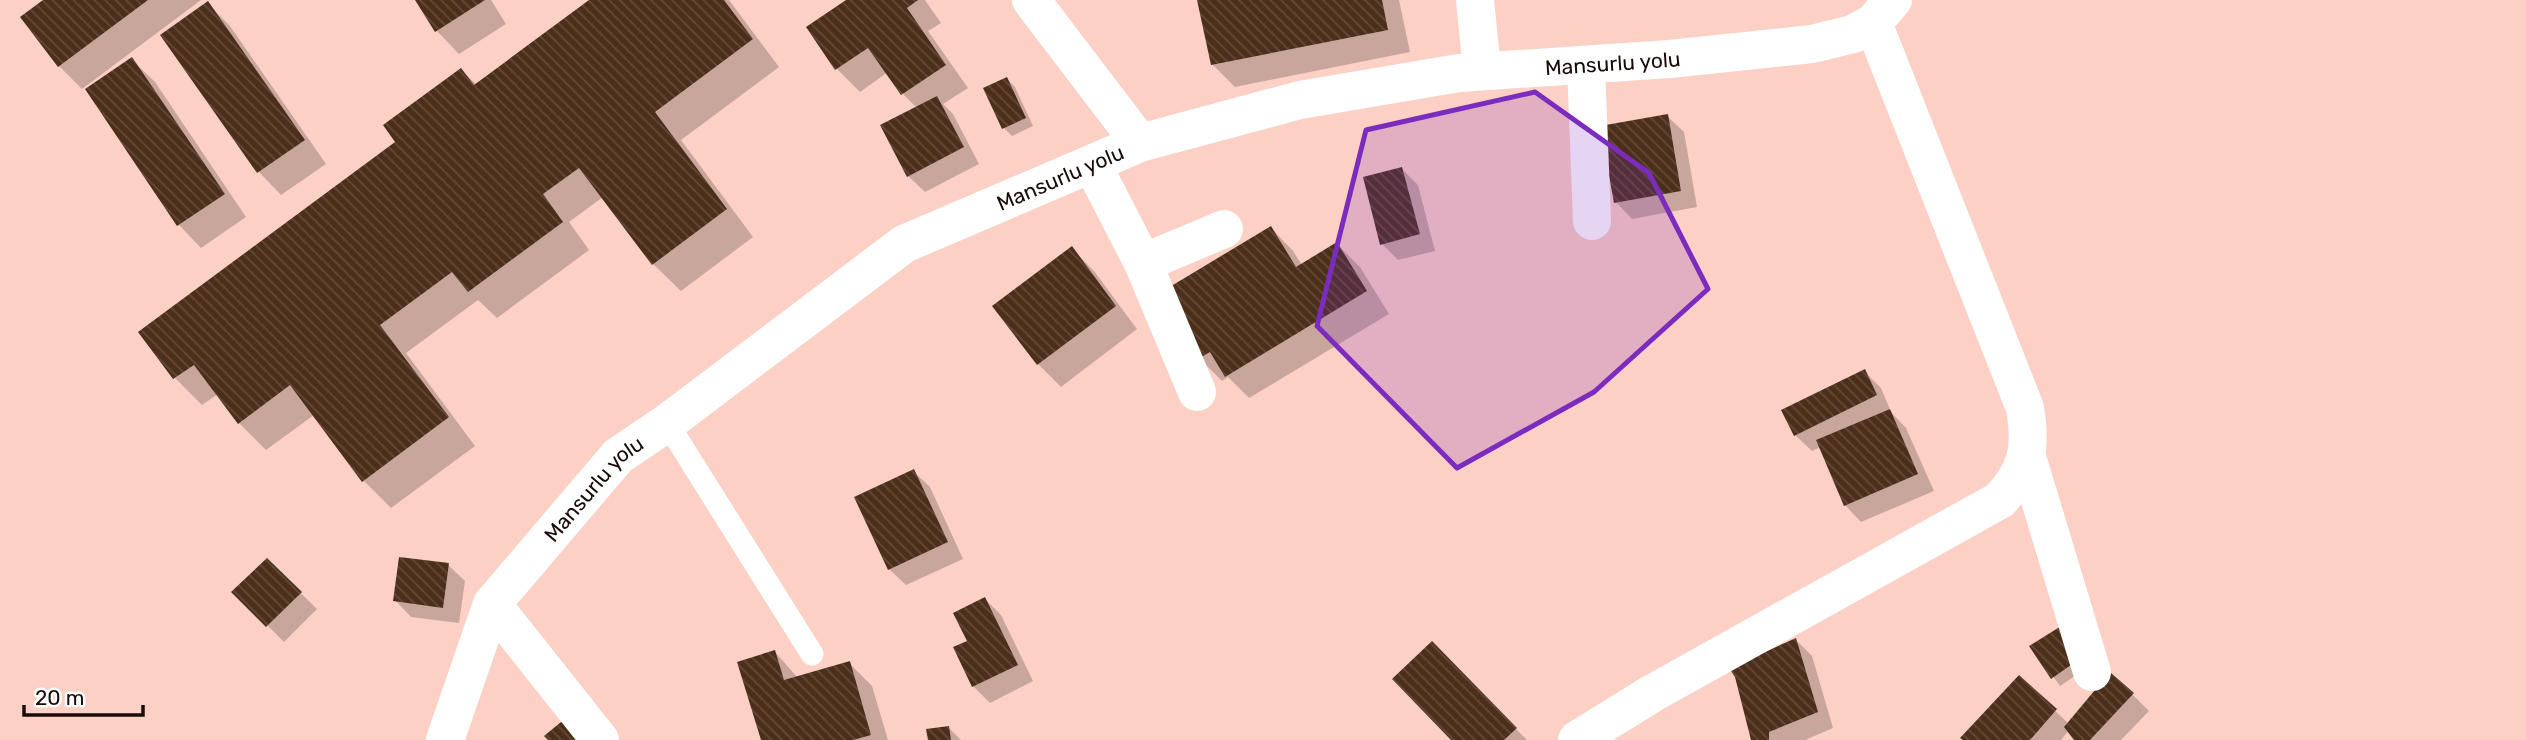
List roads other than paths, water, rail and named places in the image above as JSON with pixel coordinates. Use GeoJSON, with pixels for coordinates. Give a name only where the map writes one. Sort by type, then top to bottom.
{"type":"FeatureCollection","features":[{"type":"Feature","properties":{"kind":"street"},"geometry":{"type":"LineString","coordinates":[[1031,0],[1140,143]]}},
{"type":"Feature","properties":{"kind":"street"},"geometry":{"type":"LineString","coordinates":[[1475,0],[1482,71]]}},
{"type":"Feature","properties":{"kind":"street"},"geometry":{"type":"LineString","coordinates":[[1577,740],[1653,694],[2000,500],[2017,481],[2027,457],[2029,434],[2025,408],[1883,11]]}},
{"type":"Feature","properties":{"kind":"street","name":"Mansurlu yolu"},"geometry":{"type":"LineString","coordinates":[[445,740],[492,604],[618,456],[667,423],[904,244],[1140,143],[1300,100],[1482,71],[1586,65],[1812,44],[1853,34],[1883,11]]}},
{"type":"Feature","properties":{"kind":"street"},"geometry":{"type":"LineString","coordinates":[[1586,65],[1592,221]]}},
{"type":"Feature","properties":{"kind":"street"},"geometry":{"type":"LineString","coordinates":[[1092,164],[1143,263],[1197,392]]}},
{"type":"Feature","properties":{"kind":"street"},"geometry":{"type":"LineString","coordinates":[[1143,263],[1224,229]]}},
{"type":"Feature","properties":{"kind":"street"},"geometry":{"type":"LineString","coordinates":[[2027,457],[2092,672]]}},
{"type":"Feature","properties":{"kind":"street"},"geometry":{"type":"LineString","coordinates":[[492,604],[600,740]]}},
{"type":"Feature","properties":{"kind":"lane"},"geometry":{"type":"LineString","coordinates":[[667,423],[812,654]]}}]}
